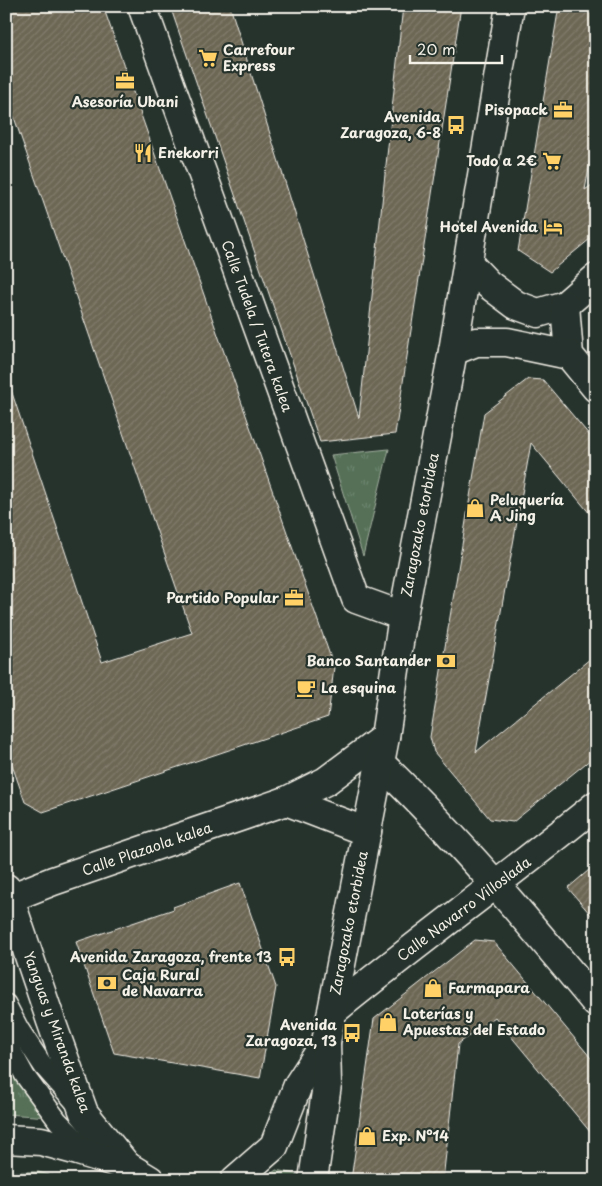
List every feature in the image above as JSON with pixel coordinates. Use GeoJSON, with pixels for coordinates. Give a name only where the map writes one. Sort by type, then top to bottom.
{"type":"FeatureCollection","features":[{"type":"Feature","properties":{"kind":"street","name":"Calle Tudela / Tutera kalea"},"geometry":{"type":"LineString","coordinates":[[142,6],[356,599],[403,616]]}},
{"type":"Feature","properties":{"kind":"street","name":"Zaragozako etorbidea"},"geometry":{"type":"LineString","coordinates":[[313,1180],[327,1085],[326,1042],[385,737],[403,616],[453,351],[510,6]]}},
{"type":"Feature","properties":{"kind":"street"},"geometry":{"type":"LineString","coordinates":[[468,263],[488,284],[516,305],[538,313],[564,305],[596,278]]}},
{"type":"Feature","properties":{"kind":"street"},"geometry":{"type":"LineString","coordinates":[[564,305],[569,355],[596,388]]}},
{"type":"Feature","properties":{"kind":"street"},"geometry":{"type":"LineString","coordinates":[[453,351],[476,342],[507,342],[569,355]]}},
{"type":"Feature","properties":{"kind":"street","name":"Calle Plazaola kalea"},"geometry":{"type":"LineString","coordinates":[[8,893],[53,881],[286,801],[326,781],[385,737]]}},
{"type":"Feature","properties":{"kind":"street"},"geometry":{"type":"LineString","coordinates":[[380,763],[421,802],[496,885],[596,1003]]}},
{"type":"Feature","properties":{"kind":"street"},"geometry":{"type":"LineString","coordinates":[[286,801],[366,832]]}},
{"type":"Feature","properties":{"kind":"street","name":"Calle Navarro Villoslada"},"geometry":{"type":"LineString","coordinates":[[332,1012],[392,963],[496,885],[596,805]]}},
{"type":"Feature","properties":{"kind":"street","name":"Yanguas y Miranda kalea"},"geometry":{"type":"LineString","coordinates":[[8,893],[84,1113],[127,1166]]}},
{"type":"Feature","properties":{"kind":"street","name":"Zaragozako etorbidea"},"geometry":{"type":"LineString","coordinates":[[235,1180],[274,1146],[298,1085],[326,1042]]}},
{"type":"Feature","properties":{"kind":"street"},"geometry":{"type":"LineString","coordinates":[[6,1139],[41,1141],[91,1155],[127,1166],[150,1180]]}},
{"type":"Feature","properties":{"kind":"lane"},"geometry":{"type":"LineString","coordinates":[[6,1004],[19,1029],[44,1067],[84,1113]]}},
{"type":"Feature","properties":{"kind":"lane"},"geometry":{"type":"LineString","coordinates":[[6,1042],[25,1076],[58,1121],[91,1155]]}},
{"type":"Feature","properties":{"kind":"green space"},"geometry":{"type":"Polygon","coordinates":[[[389,449],[363,556],[331,455],[389,449]]]}},
{"type":"Feature","properties":{"kind":"green space"},"geometry":{"type":"Polygon","coordinates":[[[6,1052],[49,1117],[6,1114],[6,1052]]]}},
{"type":"Feature","properties":{"kind":"green space"},"geometry":{"type":"Polygon","coordinates":[[[276,1170],[299,1175],[298,1180],[263,1180],[276,1170]]]}},
{"type":"Feature","properties":{"kind":"green space"},"geometry":{"type":"Polygon","coordinates":[[[6,1172],[38,1172],[67,1180],[6,1180],[6,1172]]]}},
{"type":"Feature","properties":{"kind":"building"},"geometry":{"type":"Polygon","coordinates":[[[6,6],[103,6],[334,667],[328,717],[43,812],[25,802],[6,748],[6,391],[11,390],[102,662],[192,633],[6,94],[6,6]]]}},
{"type":"Feature","properties":{"kind":"building"},"geometry":{"type":"Polygon","coordinates":[[[170,6],[230,6],[359,418],[403,6],[461,6],[395,434],[320,442],[170,6]]]}},
{"type":"Feature","properties":{"kind":"building"},"geometry":{"type":"Polygon","coordinates":[[[559,6],[596,6],[596,129],[585,190],[596,182],[596,234],[550,272],[518,251],[559,6]]]}},
{"type":"Feature","properties":{"kind":"building"},"geometry":{"type":"Polygon","coordinates":[[[528,379],[543,380],[596,443],[596,521],[531,443],[476,752],[596,654],[596,755],[513,822],[490,819],[434,752],[430,737],[484,413],[528,379]]]}},
{"type":"Feature","properties":{"kind":"building"},"geometry":{"type":"Polygon","coordinates":[[[596,864],[596,921],[568,888],[596,864]]]}},
{"type":"Feature","properties":{"kind":"building"},"geometry":{"type":"Polygon","coordinates":[[[240,883],[276,987],[260,1078],[114,1053],[76,942],[174,909],[173,907],[240,883]]]}},
{"type":"Feature","properties":{"kind":"building"},"geometry":{"type":"Polygon","coordinates":[[[475,940],[494,942],[596,1064],[596,1139],[495,1017],[458,1044],[443,1180],[351,1180],[374,1019],[475,940]]]}},
{"type":"Feature","properties":{"kind":"place","name":"Carrefour Express"},"geometry":{"type":"Point","coordinates":[208,58]}},
{"type":"Feature","properties":{"kind":"place","name":"Asesoría Ubani"},"geometry":{"type":"Point","coordinates":[125,81]}},
{"type":"Feature","properties":{"kind":"place","name":"Pisopack"},"geometry":{"type":"Point","coordinates":[563,110]}},
{"type":"Feature","properties":{"kind":"place","name":"Avenida Zaragoza, 6-8"},"geometry":{"type":"Point","coordinates":[456,125]}},
{"type":"Feature","properties":{"kind":"place","name":"Enekorri"},"geometry":{"type":"Point","coordinates":[143,153]}},
{"type":"Feature","properties":{"kind":"place","name":"Todo a 2€"},"geometry":{"type":"Point","coordinates":[552,161]}},
{"type":"Feature","properties":{"kind":"place","name":"Hotel Avenida"},"geometry":{"type":"Point","coordinates":[553,227]}},
{"type":"Feature","properties":{"kind":"place","name":"Peluquería A Jing"},"geometry":{"type":"Point","coordinates":[475,508]}},
{"type":"Feature","properties":{"kind":"place","name":"Partido Popular"},"geometry":{"type":"Point","coordinates":[294,598]}},
{"type":"Feature","properties":{"kind":"place","name":"Banco Santander"},"geometry":{"type":"Point","coordinates":[446,661]}},
{"type":"Feature","properties":{"kind":"place","name":"La esquina"},"geometry":{"type":"Point","coordinates":[306,688]}},
{"type":"Feature","properties":{"kind":"place","name":"Avenida Zaragoza, frente 13"},"geometry":{"type":"Point","coordinates":[287,957]}},
{"type":"Feature","properties":{"kind":"place","name":"Caja Rural de Navarra"},"geometry":{"type":"Point","coordinates":[107,983]}},
{"type":"Feature","properties":{"kind":"place","name":"Farmapara"},"geometry":{"type":"Point","coordinates":[433,988]}},
{"type":"Feature","properties":{"kind":"place","name":"Loterías y Apuestas del Estado"},"geometry":{"type":"Point","coordinates":[388,1022]}},
{"type":"Feature","properties":{"kind":"place","name":"Avenida Zaragoza, 13"},"geometry":{"type":"Point","coordinates":[352,1033]}},
{"type":"Feature","properties":{"kind":"place","name":"Exp. N°14"},"geometry":{"type":"Point","coordinates":[367,1136]}}]}
